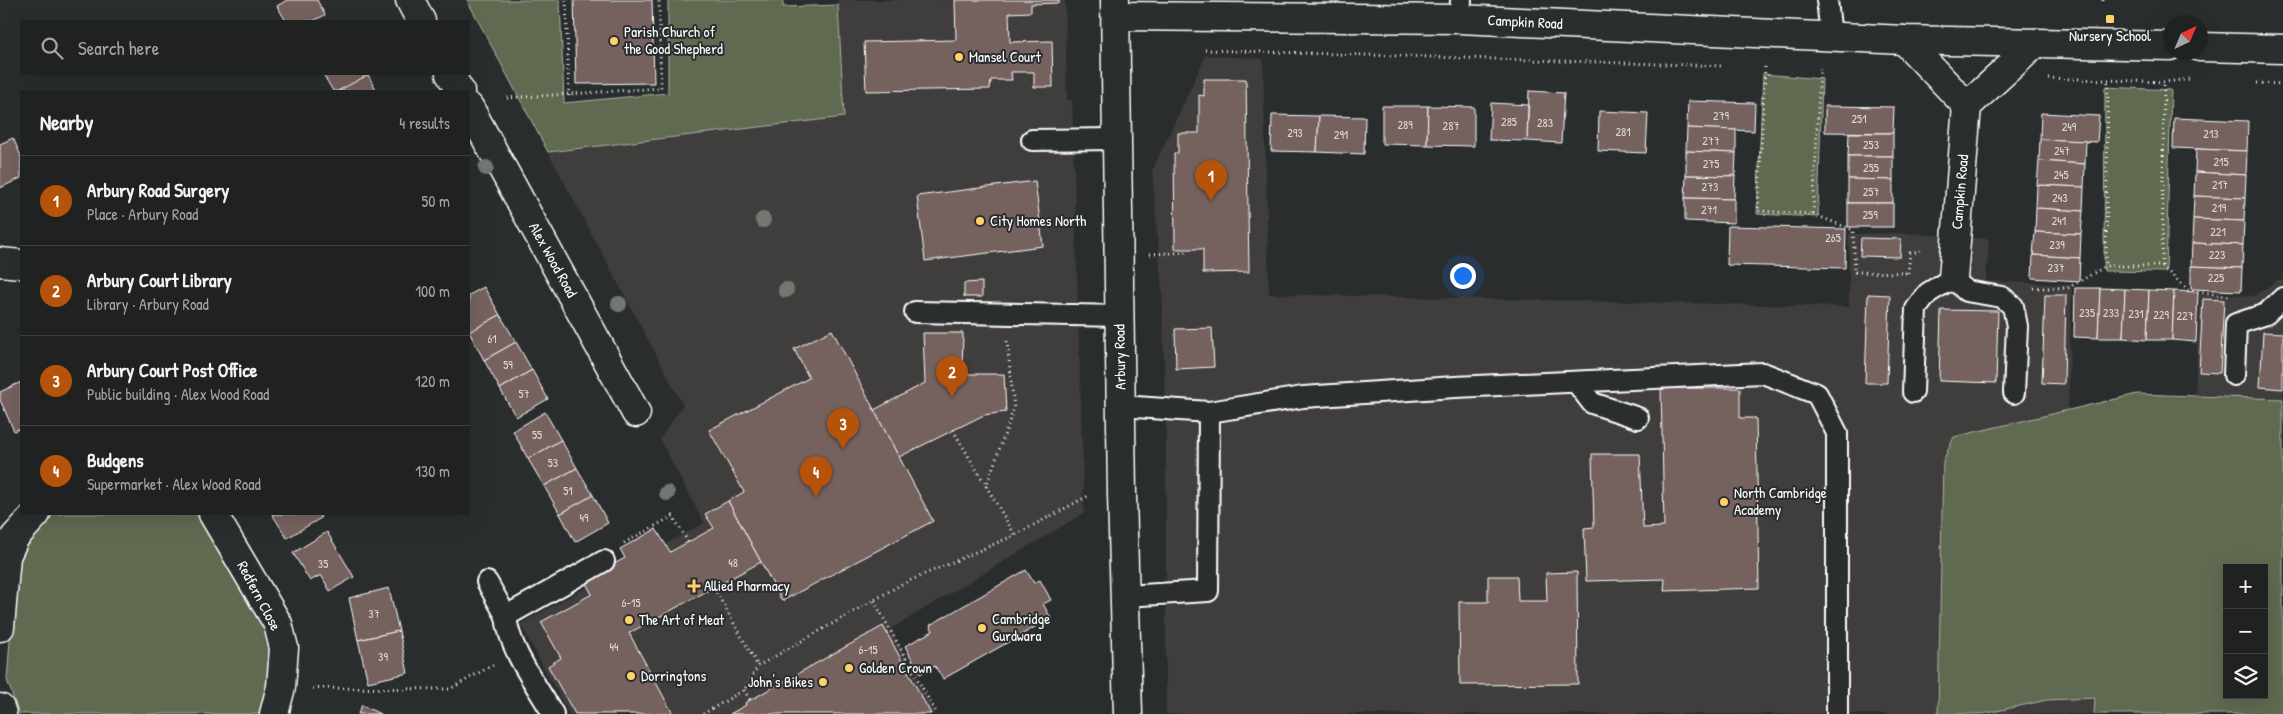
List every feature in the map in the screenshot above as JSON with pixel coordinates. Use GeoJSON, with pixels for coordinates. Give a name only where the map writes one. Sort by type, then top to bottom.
{"type":"FeatureCollection","features":[{"type":"Feature","properties":{"kind":"street"},"geometry":{"type":"LineString","coordinates":[[410,0],[420,20]]}},
{"type":"Feature","properties":{"kind":"street","name":"Campkin Road"},"geometry":{"type":"LineString","coordinates":[[1116,8],[1460,9],[1904,40],[2163,46]]}},
{"type":"Feature","properties":{"kind":"street","name":"Arbury Road"},"geometry":{"type":"LineString","coordinates":[[1116,8],[1116,139],[1122,494],[1128,714]]}},
{"type":"Feature","properties":{"kind":"street"},"geometry":{"type":"LineString","coordinates":[[1904,40],[1967,106],[2036,43]]}},
{"type":"Feature","properties":{"kind":"street"},"geometry":{"type":"LineString","coordinates":[[2208,47],[2283,49]]}},
{"type":"Feature","properties":{"kind":"street"},"geometry":{"type":"LineString","coordinates":[[451,75],[459,90]]}},
{"type":"Feature","properties":{"kind":"street","name":"Campkin Road"},"geometry":{"type":"LineString","coordinates":[[1952,278],[1967,106]]}},
{"type":"Feature","properties":{"kind":"street","name":"Alex Wood Road"},"geometry":{"type":"LineString","coordinates":[[470,109],[636,413]]}},
{"type":"Feature","properties":{"kind":"street"},"geometry":{"type":"LineString","coordinates":[[0,262],[20,264]]}},
{"type":"Feature","properties":{"kind":"street"},"geometry":{"type":"LineString","coordinates":[[0,627],[6,556],[15,537],[35,515]]}},
{"type":"Feature","properties":{"kind":"street","name":"Redfern Close"},"geometry":{"type":"LineString","coordinates":[[214,515],[278,624],[284,648],[281,687],[274,714]]}},
{"type":"Feature","properties":{"kind":"street"},"geometry":{"type":"LineString","coordinates":[[0,708],[2,714]]}},
{"type":"Feature","properties":{"kind":"lane"},"geometry":{"type":"LineString","coordinates":[[1827,0],[1830,36]]}},
{"type":"Feature","properties":{"kind":"lane"},"geometry":{"type":"LineString","coordinates":[[1032,140],[1116,139]]}},
{"type":"Feature","properties":{"kind":"lane"},"geometry":{"type":"LineString","coordinates":[[1913,392],[1916,309],[1928,293],[1952,278],[1966,291],[2002,296],[2013,306],[2017,326],[2014,393]]}},
{"type":"Feature","properties":{"kind":"lane"},"geometry":{"type":"LineString","coordinates":[[2234,375],[2236,324],[2266,314],[2283,298]]}},
{"type":"Feature","properties":{"kind":"lane"},"geometry":{"type":"LineString","coordinates":[[915,312],[1120,316]]}},
{"type":"Feature","properties":{"kind":"lane"},"geometry":{"type":"LineString","coordinates":[[1121,406],[1209,412],[1303,397],[1763,373],[1818,394],[1837,433],[1837,714]]}},
{"type":"Feature","properties":{"kind":"lane"},"geometry":{"type":"LineString","coordinates":[[1576,382],[1592,403],[1638,418]]}},
{"type":"Feature","properties":{"kind":"lane"},"geometry":{"type":"LineString","coordinates":[[1125,596],[1208,591],[1209,412]]}},
{"type":"Feature","properties":{"kind":"lane"},"geometry":{"type":"LineString","coordinates":[[506,616],[604,561]]}},
{"type":"Feature","properties":{"kind":"lane"},"geometry":{"type":"LineString","coordinates":[[487,582],[506,616],[507,629],[518,652],[553,714]]}},
{"type":"Feature","properties":{"kind":"path"},"geometry":{"type":"LineString","coordinates":[[566,0],[569,96]]}},
{"type":"Feature","properties":{"kind":"path"},"geometry":{"type":"LineString","coordinates":[[507,98],[569,96],[661,88],[659,0]]}},
{"type":"Feature","properties":{"kind":"path"},"geometry":{"type":"LineString","coordinates":[[1202,49],[1209,52],[1725,66]]}},
{"type":"Feature","properties":{"kind":"path"},"geometry":{"type":"LineString","coordinates":[[1755,67],[1774,67]]}},
{"type":"Feature","properties":{"kind":"path"},"geometry":{"type":"LineString","coordinates":[[1765,67],[1758,211],[1813,214],[1853,230],[1854,272],[1908,273]]}},
{"type":"Feature","properties":{"kind":"path"},"geometry":{"type":"LineString","coordinates":[[1811,68],[1830,68]]}},
{"type":"Feature","properties":{"kind":"path"},"geometry":{"type":"LineString","coordinates":[[1813,214],[1820,68]]}},
{"type":"Feature","properties":{"kind":"path"},"geometry":{"type":"LineString","coordinates":[[2041,77],[2108,82],[2164,82],[2193,79]]}},
{"type":"Feature","properties":{"kind":"path"},"geometry":{"type":"LineString","coordinates":[[2106,266],[2108,82]]}},
{"type":"Feature","properties":{"kind":"path"},"geometry":{"type":"LineString","coordinates":[[2162,266],[2164,82]]}},
{"type":"Feature","properties":{"kind":"path"},"geometry":{"type":"LineString","coordinates":[[2253,82],[2283,84]]}},
{"type":"Feature","properties":{"kind":"path"},"geometry":{"type":"LineString","coordinates":[[1149,254],[1188,252]]}},
{"type":"Feature","properties":{"kind":"path"},"geometry":{"type":"LineString","coordinates":[[2013,306],[2031,288],[2068,288],[2106,266],[2162,266],[2188,290],[2237,296],[2236,324]]}},
{"type":"Feature","properties":{"kind":"path"},"geometry":{"type":"LineString","coordinates":[[986,487],[1014,408],[1004,314]]}},
{"type":"Feature","properties":{"kind":"path"},"geometry":{"type":"LineString","coordinates":[[953,430],[1015,535]]}},
{"type":"Feature","properties":{"kind":"path"},"geometry":{"type":"LineString","coordinates":[[703,714],[744,690],[758,666],[902,584],[1015,535],[1090,494],[1122,494]]}},
{"type":"Feature","properties":{"kind":"path"},"geometry":{"type":"LineString","coordinates":[[604,561],[613,549],[673,516],[688,542]]}},
{"type":"Feature","properties":{"kind":"path"},"geometry":{"type":"LineString","coordinates":[[714,588],[758,666]]}},
{"type":"Feature","properties":{"kind":"path"},"geometry":{"type":"LineString","coordinates":[[874,601],[937,714]]}},
{"type":"Feature","properties":{"kind":"path"},"geometry":{"type":"LineString","coordinates":[[281,687],[450,689],[518,652]]}},
{"type":"Feature","properties":{"kind":"path"},"geometry":{"type":"LineString","coordinates":[[744,690],[750,700]]}},
{"type":"Feature","properties":{"kind":"shaded area"},"geometry":{"type":"Polygon","coordinates":[[[838,0],[1065,0],[1067,100],[1072,100],[1084,513],[891,629],[935,714],[569,714],[520,624],[704,523],[660,439],[683,405],[548,152],[844,117],[838,0]]]}},
{"type":"Feature","properties":{"kind":"shaded area","name":"North Cambridge Academy"},"geometry":{"type":"Polygon","coordinates":[[[1206,55],[1263,59],[1269,294],[1849,307],[1849,234],[1905,233],[1989,239],[1986,281],[2072,285],[2068,410],[2137,394],[2195,396],[2200,293],[2254,296],[2278,280],[2283,280],[2283,714],[1166,714],[1166,421],[1162,292],[1152,171],[1206,55]]]}},
{"type":"Feature","properties":{"kind":"green space"},"geometry":{"type":"Polygon","coordinates":[[[467,0],[560,0],[564,103],[668,93],[668,0],[783,0],[783,7],[838,5],[844,117],[548,152],[467,0]]]}},
{"type":"Feature","properties":{"kind":"green space"},"geometry":{"type":"Polygon","coordinates":[[[1763,74],[1822,79],[1818,217],[1757,214],[1763,74]]]}},
{"type":"Feature","properties":{"kind":"green space"},"geometry":{"type":"Polygon","coordinates":[[[2105,87],[2171,90],[2166,272],[2104,271],[2105,87]]]}},
{"type":"Feature","properties":{"kind":"green space"},"geometry":{"type":"Polygon","coordinates":[[[2137,394],[2283,399],[2283,714],[2094,714],[2095,698],[2047,700],[1983,714],[1938,714],[1943,461],[1954,437],[2137,394]]]}},
{"type":"Feature","properties":{"kind":"green space"},"geometry":{"type":"Polygon","coordinates":[[[51,515],[197,515],[270,636],[272,664],[268,701],[261,714],[19,714],[7,680],[16,559],[27,534],[51,515]]]}},
{"type":"Feature","properties":{"kind":"building"},"geometry":{"type":"Polygon","coordinates":[[[287,0],[317,0],[325,15],[315,20],[285,20],[277,6],[287,0]]]}},
{"type":"Feature","properties":{"kind":"building","name":"Parish Church of the Good Shepherd"},"geometry":{"type":"Polygon","coordinates":[[[574,0],[652,0],[654,83],[576,84],[574,0]]]}},
{"type":"Feature","properties":{"kind":"building","name":"Mansel Court"},"geometry":{"type":"Polygon","coordinates":[[[955,0],[1059,0],[1059,3],[1031,4],[1031,12],[1009,13],[1010,42],[1052,41],[1053,87],[1034,87],[1034,72],[1011,72],[1012,80],[991,80],[990,89],[866,91],[864,42],[956,40],[955,0]]]}},
{"type":"Feature","properties":{"kind":"building"},"geometry":{"type":"Polygon","coordinates":[[[324,75],[368,75],[340,90],[332,90],[324,75]]]}},
{"type":"Feature","properties":{"kind":"building"},"geometry":{"type":"Polygon","coordinates":[[[368,75],[376,90],[340,90],[368,75]]]}},
{"type":"Feature","properties":{"kind":"building"},"geometry":{"type":"Polygon","coordinates":[[[1204,79],[1246,79],[1249,272],[1203,273],[1203,249],[1175,249],[1174,153],[1178,153],[1178,133],[1199,133],[1199,95],[1204,96],[1204,79]]]}},
{"type":"Feature","properties":{"kind":"building"},"geometry":{"type":"Polygon","coordinates":[[[1529,91],[1564,93],[1561,143],[1527,141],[1529,91]]]}},
{"type":"Feature","properties":{"kind":"building"},"geometry":{"type":"Polygon","coordinates":[[[1688,101],[1755,103],[1754,131],[1687,128],[1688,101]]]}},
{"type":"Feature","properties":{"kind":"building"},"geometry":{"type":"Polygon","coordinates":[[[1491,103],[1528,105],[1527,141],[1489,140],[1491,103]]]}},
{"type":"Feature","properties":{"kind":"building"},"geometry":{"type":"Polygon","coordinates":[[[1382,106],[1428,106],[1427,145],[1382,144],[1382,106]]]}},
{"type":"Feature","properties":{"kind":"building"},"geometry":{"type":"Polygon","coordinates":[[[1428,106],[1474,107],[1474,146],[1427,145],[1428,106]]]}},
{"type":"Feature","properties":{"kind":"building"},"geometry":{"type":"Polygon","coordinates":[[[1825,106],[1894,107],[1893,133],[1825,132],[1825,106]]]}},
{"type":"Feature","properties":{"kind":"building"},"geometry":{"type":"Polygon","coordinates":[[[1599,111],[1648,113],[1646,153],[1598,151],[1599,111]]]}},
{"type":"Feature","properties":{"kind":"building"},"geometry":{"type":"Polygon","coordinates":[[[2041,113],[2099,116],[2097,142],[2040,139],[2041,113]]]}},
{"type":"Feature","properties":{"kind":"building"},"geometry":{"type":"Polygon","coordinates":[[[1272,115],[1319,116],[1317,152],[1271,151],[1272,115]]]}},
{"type":"Feature","properties":{"kind":"building"},"geometry":{"type":"Polygon","coordinates":[[[1319,116],[1365,117],[1364,154],[1317,152],[1319,116]]]}},
{"type":"Feature","properties":{"kind":"building"},"geometry":{"type":"Polygon","coordinates":[[[2174,118],[2248,121],[2247,151],[2173,148],[2174,118]]]}},
{"type":"Feature","properties":{"kind":"building"},"geometry":{"type":"Polygon","coordinates":[[[1687,128],[1736,130],[1736,153],[1686,151],[1687,128]]]}},
{"type":"Feature","properties":{"kind":"building"},"geometry":{"type":"Polygon","coordinates":[[[1849,133],[1893,133],[1893,156],[1848,156],[1849,133]]]}},
{"type":"Feature","properties":{"kind":"building"},"geometry":{"type":"Polygon","coordinates":[[[13,138],[20,154],[20,178],[0,188],[0,144],[13,138]]]}},
{"type":"Feature","properties":{"kind":"building"},"geometry":{"type":"Polygon","coordinates":[[[2040,139],[2086,141],[2085,164],[2039,161],[2040,139]]]}},
{"type":"Feature","properties":{"kind":"building"},"geometry":{"type":"Polygon","coordinates":[[[2196,149],[2247,151],[2246,175],[2195,172],[2196,149]]]}},
{"type":"Feature","properties":{"kind":"building"},"geometry":{"type":"Polygon","coordinates":[[[1686,151],[1736,153],[1735,176],[1686,175],[1686,151]]]}},
{"type":"Feature","properties":{"kind":"building"},"geometry":{"type":"Polygon","coordinates":[[[1848,156],[1893,156],[1893,180],[1848,179],[1848,156]]]}},
{"type":"Feature","properties":{"kind":"building"},"geometry":{"type":"Polygon","coordinates":[[[2039,161],[2085,164],[2084,187],[2037,185],[2039,161]]]}},
{"type":"Feature","properties":{"kind":"building"},"geometry":{"type":"Polygon","coordinates":[[[2195,172],[2246,175],[2245,198],[2194,196],[2195,172]]]}},
{"type":"Feature","properties":{"kind":"building"},"geometry":{"type":"Polygon","coordinates":[[[1686,175],[1735,176],[1734,199],[1685,198],[1686,175]]]}},
{"type":"Feature","properties":{"kind":"building"},"geometry":{"type":"Polygon","coordinates":[[[1848,179],[1893,180],[1893,203],[1848,203],[1848,179]]]}},
{"type":"Feature","properties":{"kind":"building","name":"City Homes North"},"geometry":{"type":"Polygon","coordinates":[[[1035,181],[1043,246],[925,261],[917,196],[1035,181]]]}},
{"type":"Feature","properties":{"kind":"building"},"geometry":{"type":"Polygon","coordinates":[[[2037,185],[2084,187],[2083,211],[2036,208],[2037,185]]]}},
{"type":"Feature","properties":{"kind":"building"},"geometry":{"type":"Polygon","coordinates":[[[2194,196],[2245,198],[2244,221],[2193,219],[2194,196]]]}},
{"type":"Feature","properties":{"kind":"building"},"geometry":{"type":"Polygon","coordinates":[[[1685,198],[1734,199],[1734,223],[1685,221],[1685,198]]]}},
{"type":"Feature","properties":{"kind":"building"},"geometry":{"type":"Polygon","coordinates":[[[1848,203],[1893,203],[1893,227],[1848,227],[1848,203]]]}},
{"type":"Feature","properties":{"kind":"building"},"geometry":{"type":"Polygon","coordinates":[[[2036,208],[2083,211],[2081,234],[2035,232],[2036,208]]]}},
{"type":"Feature","properties":{"kind":"building"},"geometry":{"type":"Polygon","coordinates":[[[2193,219],[2244,221],[2243,245],[2192,243],[2193,219]]]}},
{"type":"Feature","properties":{"kind":"building"},"geometry":{"type":"Polygon","coordinates":[[[1728,226],[1846,229],[1845,268],[1727,265],[1728,226]]]}},
{"type":"Feature","properties":{"kind":"building"},"geometry":{"type":"Polygon","coordinates":[[[2035,232],[2081,234],[2080,258],[2033,255],[2035,232]]]}},
{"type":"Feature","properties":{"kind":"building"},"geometry":{"type":"Polygon","coordinates":[[[1861,238],[1901,239],[1900,257],[1860,256],[1861,238]]]}},
{"type":"Feature","properties":{"kind":"building"},"geometry":{"type":"Polygon","coordinates":[[[2192,243],[2243,245],[2242,268],[2191,266],[2192,243]]]}},
{"type":"Feature","properties":{"kind":"building"},"geometry":{"type":"Polygon","coordinates":[[[2033,255],[2080,258],[2079,281],[2032,278],[2033,255]]]}},
{"type":"Feature","properties":{"kind":"building"},"geometry":{"type":"Polygon","coordinates":[[[2191,266],[2242,268],[2241,291],[2191,289],[2191,266]]]}},
{"type":"Feature","properties":{"kind":"building"},"geometry":{"type":"Polygon","coordinates":[[[982,282],[982,297],[964,297],[964,283],[982,282]]]}},
{"type":"Feature","properties":{"kind":"building"},"geometry":{"type":"Polygon","coordinates":[[[484,287],[500,315],[470,331],[470,294],[484,287]]]}},
{"type":"Feature","properties":{"kind":"building"},"geometry":{"type":"Polygon","coordinates":[[[2075,288],[2100,288],[2098,338],[2074,337],[2075,288]]]}},
{"type":"Feature","properties":{"kind":"building"},"geometry":{"type":"Polygon","coordinates":[[[2100,288],[2125,289],[2123,338],[2098,338],[2100,288]]]}},
{"type":"Feature","properties":{"kind":"building"},"geometry":{"type":"Polygon","coordinates":[[[2125,289],[2149,290],[2147,340],[2123,338],[2125,289]]]}},
{"type":"Feature","properties":{"kind":"building"},"geometry":{"type":"Polygon","coordinates":[[[2149,290],[2174,291],[2172,340],[2147,340],[2149,290]]]}},
{"type":"Feature","properties":{"kind":"building"},"geometry":{"type":"Polygon","coordinates":[[[2174,291],[2198,292],[2196,342],[2172,340],[2174,291]]]}},
{"type":"Feature","properties":{"kind":"building"},"geometry":{"type":"Polygon","coordinates":[[[1868,294],[1890,295],[1887,383],[1865,383],[1868,294]]]}},
{"type":"Feature","properties":{"kind":"building"},"geometry":{"type":"Polygon","coordinates":[[[2045,295],[2066,295],[2064,384],[2042,383],[2045,295]]]}},
{"type":"Feature","properties":{"kind":"building"},"geometry":{"type":"Polygon","coordinates":[[[2203,299],[2224,300],[2220,373],[2199,372],[2203,299]]]}},
{"type":"Feature","properties":{"kind":"building"},"geometry":{"type":"Polygon","coordinates":[[[1941,310],[1998,311],[1996,383],[1939,381],[1941,310]]]}},
{"type":"Feature","properties":{"kind":"building"},"geometry":{"type":"Polygon","coordinates":[[[500,315],[516,342],[484,360],[470,331],[500,315]]]}},
{"type":"Feature","properties":{"kind":"building"},"geometry":{"type":"Polygon","coordinates":[[[1212,328],[1214,367],[1176,369],[1175,329],[1212,328]]]}},
{"type":"Feature","properties":{"kind":"building"},"geometry":{"type":"Polygon","coordinates":[[[832,330],[933,521],[782,601],[728,501],[744,492],[709,430],[809,378],[794,349],[832,330]]]}},
{"type":"Feature","properties":{"kind":"building"},"geometry":{"type":"Polygon","coordinates":[[[2263,332],[2283,333],[2283,389],[2260,387],[2263,332]]]}},
{"type":"Feature","properties":{"kind":"building"},"geometry":{"type":"Polygon","coordinates":[[[923,333],[963,333],[962,374],[1004,374],[1006,412],[984,415],[899,457],[874,410],[925,383],[923,333]]]}},
{"type":"Feature","properties":{"kind":"building"},"geometry":{"type":"Polygon","coordinates":[[[516,342],[532,370],[500,389],[484,360],[516,342]]]}},
{"type":"Feature","properties":{"kind":"building"},"geometry":{"type":"Polygon","coordinates":[[[532,370],[548,399],[516,417],[500,389],[532,370]]]}},
{"type":"Feature","properties":{"kind":"building"},"geometry":{"type":"Polygon","coordinates":[[[20,382],[20,428],[14,431],[0,400],[0,392],[20,382]]]}},
{"type":"Feature","properties":{"kind":"building"},"geometry":{"type":"Polygon","coordinates":[[[1661,388],[1740,388],[1740,418],[1756,418],[1759,588],[1664,591],[1665,579],[1586,581],[1584,528],[1594,527],[1592,454],[1640,454],[1643,528],[1664,527],[1661,388]]]}},
{"type":"Feature","properties":{"kind":"building"},"geometry":{"type":"Polygon","coordinates":[[[545,412],[561,440],[528,459],[513,431],[545,412]]]}},
{"type":"Feature","properties":{"kind":"building"},"geometry":{"type":"Polygon","coordinates":[[[561,440],[577,468],[544,486],[528,459],[561,440]]]}},
{"type":"Feature","properties":{"kind":"building"},"geometry":{"type":"Polygon","coordinates":[[[577,468],[593,495],[560,514],[544,486],[577,468]]]}},
{"type":"Feature","properties":{"kind":"building"},"geometry":{"type":"Polygon","coordinates":[[[593,495],[608,523],[575,542],[560,514],[593,495]]]}},
{"type":"Feature","properties":{"kind":"building"},"geometry":{"type":"Polygon","coordinates":[[[728,501],[761,562],[629,633],[673,714],[575,714],[548,666],[561,658],[541,622],[592,594],[584,580],[625,558],[620,549],[656,529],[670,552],[714,528],[705,514],[728,501]]]}},
{"type":"Feature","properties":{"kind":"building"},"geometry":{"type":"Polygon","coordinates":[[[273,515],[320,515],[321,518],[287,538],[273,515]]]}},
{"type":"Feature","properties":{"kind":"building"},"geometry":{"type":"Polygon","coordinates":[[[327,532],[354,577],[330,591],[321,575],[310,581],[293,553],[327,532]]]}},
{"type":"Feature","properties":{"kind":"building","name":"Cambridge Gurdwara"},"geometry":{"type":"Polygon","coordinates":[[[1026,570],[1034,583],[1040,580],[1051,600],[1043,604],[1051,618],[943,679],[935,666],[920,674],[905,646],[933,631],[930,625],[1026,570]]]}},
{"type":"Feature","properties":{"kind":"building"},"geometry":{"type":"Polygon","coordinates":[[[1577,572],[1578,684],[1460,685],[1459,602],[1488,602],[1488,576],[1517,576],[1518,601],[1547,601],[1546,573],[1577,572]]]}},
{"type":"Feature","properties":{"kind":"building"},"geometry":{"type":"Polygon","coordinates":[[[389,588],[399,631],[358,640],[349,598],[389,588]]]}},
{"type":"Feature","properties":{"kind":"building"},"geometry":{"type":"Polygon","coordinates":[[[883,626],[931,714],[730,714],[746,705],[745,703],[883,626]]]}},
{"type":"Feature","properties":{"kind":"building"},"geometry":{"type":"Polygon","coordinates":[[[399,631],[408,673],[368,682],[358,640],[399,631]]]}},
{"type":"Feature","properties":{"kind":"building"},"geometry":{"type":"Polygon","coordinates":[[[362,705],[380,714],[358,714],[362,705]]]}},
{"type":"Feature","properties":{"kind":"place","name":"Nursery School"},"geometry":{"type":"Point","coordinates":[2110,19]}},
{"type":"Feature","properties":{"kind":"place","name":"Parish Church of the Good Shepherd"},"geometry":{"type":"Point","coordinates":[614,41]}},
{"type":"Feature","properties":{"kind":"place","name":"Mansel Court"},"geometry":{"type":"Point","coordinates":[959,57]}},
{"type":"Feature","properties":{"kind":"place","name":"Arbury Road Surgery"},"geometry":{"type":"Point","coordinates":[1211,201]}},
{"type":"Feature","properties":{"kind":"place","name":"City Homes North"},"geometry":{"type":"Point","coordinates":[980,221]}},
{"type":"Feature","properties":{"kind":"place","name":"Arbury Court Library"},"geometry":{"type":"Point","coordinates":[952,397]}},
{"type":"Feature","properties":{"kind":"place","name":"Arbury Court Post Office"},"geometry":{"type":"Point","coordinates":[843,449]}},
{"type":"Feature","properties":{"kind":"place","name":"Budgens"},"geometry":{"type":"Point","coordinates":[816,497]}},
{"type":"Feature","properties":{"kind":"place","name":"North Cambridge Academy"},"geometry":{"type":"Point","coordinates":[1724,502]}},
{"type":"Feature","properties":{"kind":"place","name":"Allied Pharmacy"},"geometry":{"type":"Point","coordinates":[694,586]}},
{"type":"Feature","properties":{"kind":"place","name":"The Art of Meat"},"geometry":{"type":"Point","coordinates":[629,620]}},
{"type":"Feature","properties":{"kind":"place","name":"Cambridge Gurdwara"},"geometry":{"type":"Point","coordinates":[982,628]}},
{"type":"Feature","properties":{"kind":"place","name":"Golden Crown"},"geometry":{"type":"Point","coordinates":[849,668]}},
{"type":"Feature","properties":{"kind":"place","name":"Dorringtons"},"geometry":{"type":"Point","coordinates":[631,676]}},
{"type":"Feature","properties":{"kind":"place","name":"John's Bikes"},"geometry":{"type":"Point","coordinates":[823,682]}}]}
